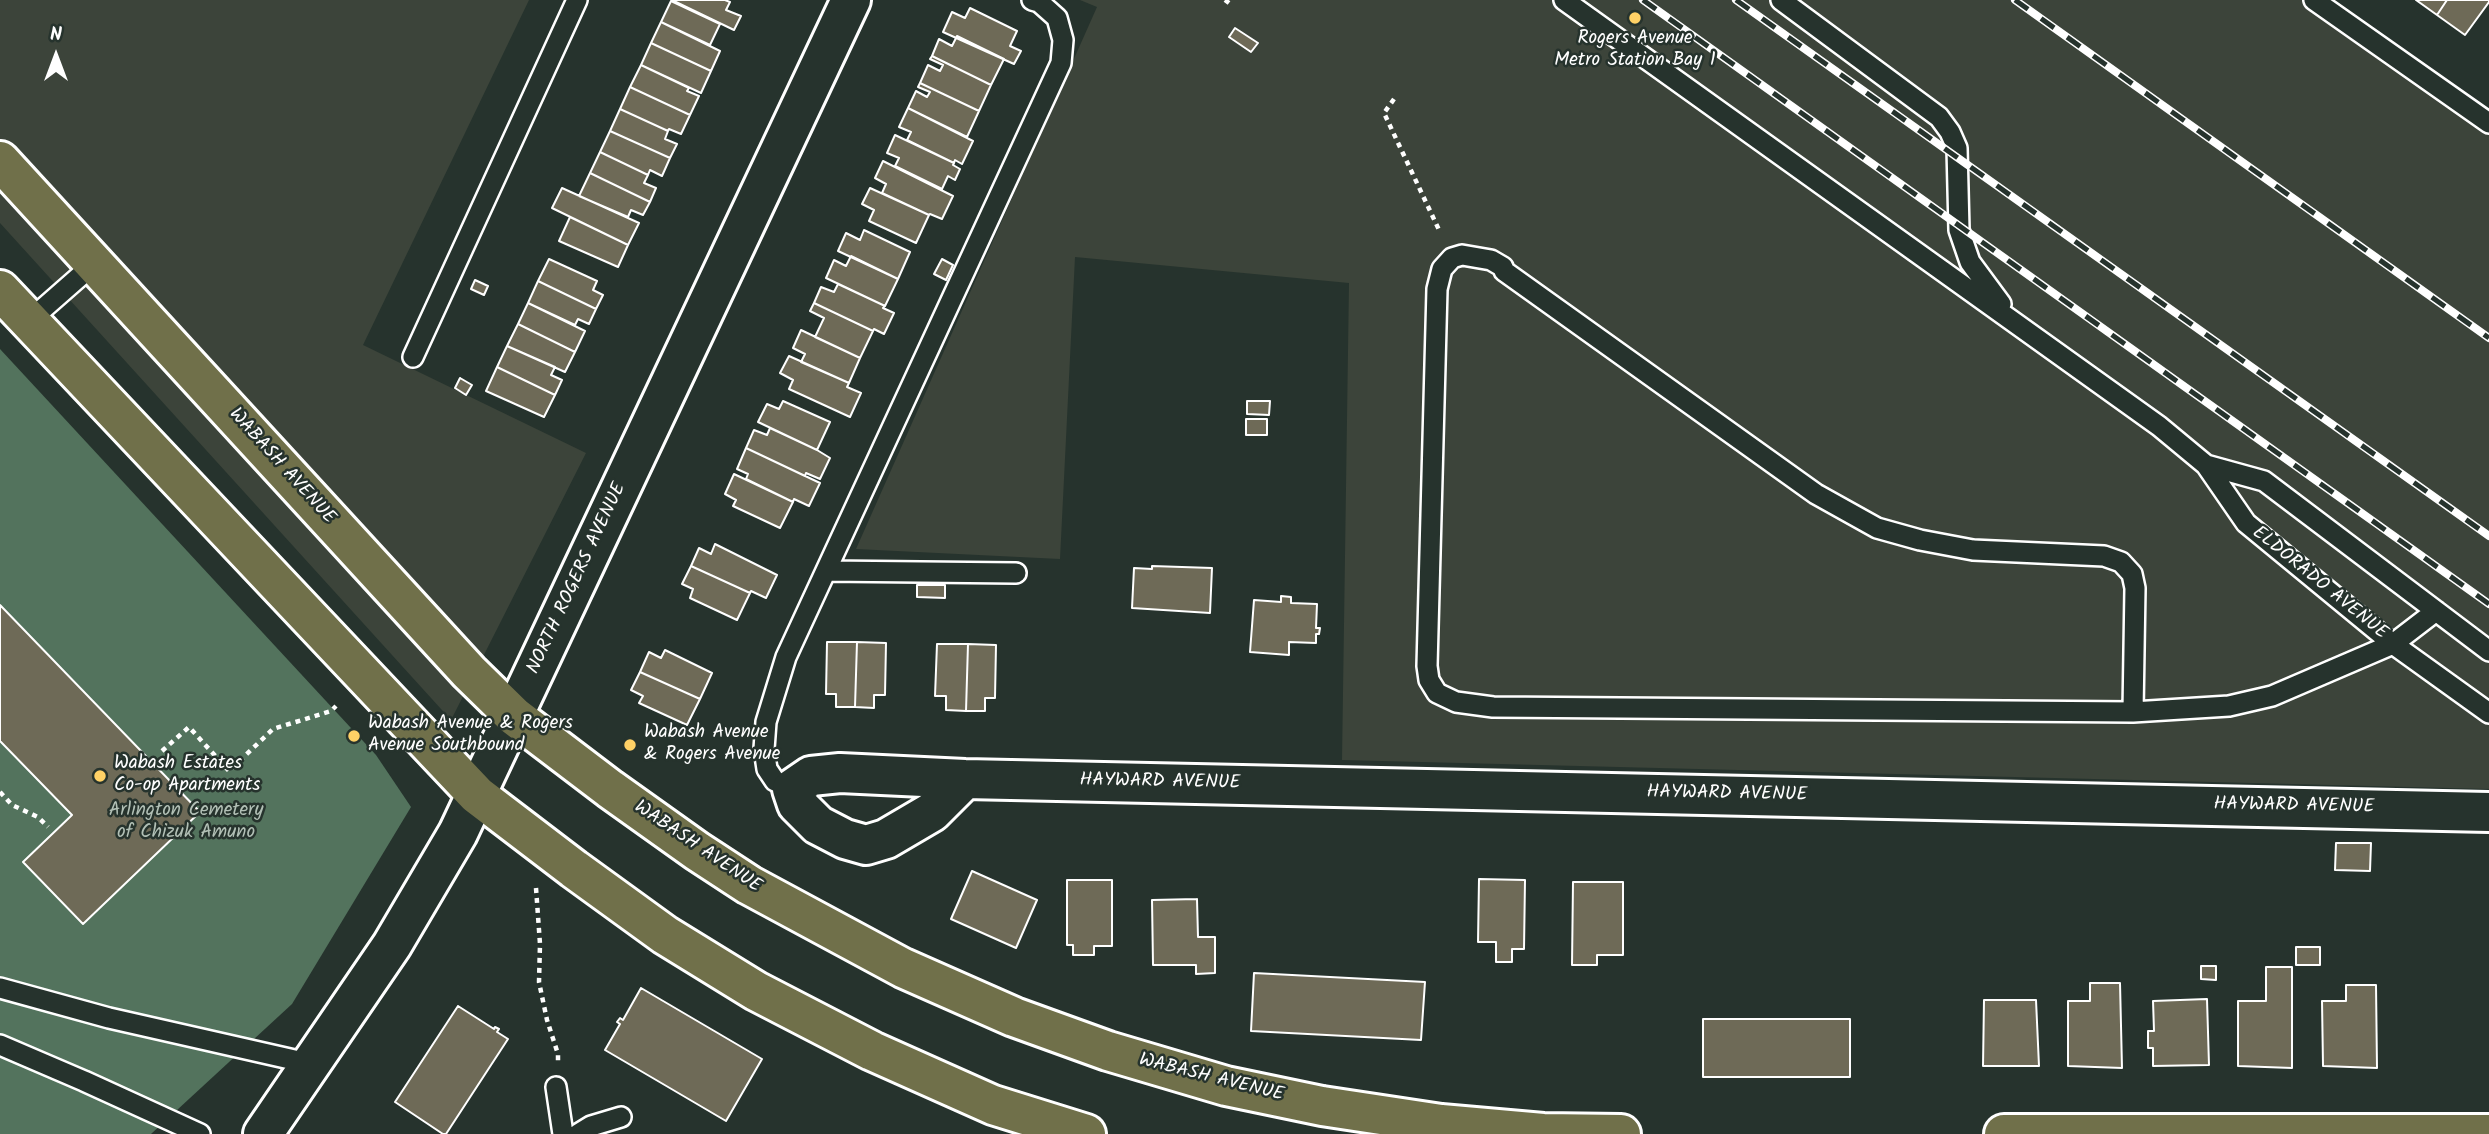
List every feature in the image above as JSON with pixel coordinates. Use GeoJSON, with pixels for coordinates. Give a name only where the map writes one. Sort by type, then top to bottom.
{"type":"FeatureCollection","features":[{"type":"Feature","properties":{"kind":"main road","name":"WABASH AVENUE"},"geometry":{"type":"LineString","coordinates":[[0,161],[469,672],[514,716],[621,796],[749,885],[903,968],[1014,1017],[1108,1051],[1199,1078],[1322,1106],[1466,1126],[1543,1133],[1621,1134]]}},
{"type":"Feature","properties":{"kind":"main road"},"geometry":{"type":"LineString","coordinates":[[0,290],[477,795],[655,928],[756,991],[872,1051],[993,1105],[1086,1134]]}},
{"type":"Feature","properties":{"kind":"main road"},"geometry":{"type":"LineString","coordinates":[[2004,1134],[2489,1134]]}},
{"type":"Feature","properties":{"kind":"street","name":"NORTH ROGERS AVENUE"},"geometry":{"type":"LineString","coordinates":[[264,1134],[392,946],[446,856],[851,0]]}},
{"type":"Feature","properties":{"kind":"street","name":"HAYWARD AVENUE"},"geometry":{"type":"LineString","coordinates":[[792,789],[811,776],[840,773],[965,779],[2489,812]]}},
{"type":"Feature","properties":{"kind":"street"},"geometry":{"type":"LineString","coordinates":[[792,789],[797,804],[818,825],[845,839],[866,845],[886,839],[932,812],[965,779]]}},
{"type":"Feature","properties":{"kind":"lane"},"geometry":{"type":"LineString","coordinates":[[413,357],[578,0]]}},
{"type":"Feature","properties":{"kind":"lane"},"geometry":{"type":"LineString","coordinates":[[792,789],[775,781],[768,769],[764,749],[766,722],[786,657],[1061,63],[1063,40],[1057,18],[1039,2],[1032,0]]}},
{"type":"Feature","properties":{"kind":"lane"},"geometry":{"type":"LineString","coordinates":[[1564,0],[2159,425],[2206,465],[2264,481],[2489,651]]}},
{"type":"Feature","properties":{"kind":"lane"},"geometry":{"type":"LineString","coordinates":[[1781,0],[1939,117],[1958,149],[1959,230],[1969,262],[2018,323]]}},
{"type":"Feature","properties":{"kind":"lane"},"geometry":{"type":"LineString","coordinates":[[2315,0],[2489,124]]}},
{"type":"Feature","properties":{"kind":"lane"},"geometry":{"type":"LineString","coordinates":[[2133,712],[2135,588],[2132,574],[2121,562],[2104,556],[1973,550],[1877,528],[1816,494],[1504,271],[1503,267],[1491,260],[1462,255],[1452,258],[1442,269],[1437,289],[1427,666],[1429,680],[1437,693],[1456,702],[1493,707],[2133,712],[2229,706],[2261,698],[2393,644],[2436,611]]}},
{"type":"Feature","properties":{"kind":"lane"},"geometry":{"type":"LineString","coordinates":[[29,321],[95,263]]}},
{"type":"Feature","properties":{"kind":"lane","name":"ELDORADO AVENUE"},"geometry":{"type":"LineString","coordinates":[[2206,465],[2246,523],[2393,644],[2489,713]]}},
{"type":"Feature","properties":{"kind":"lane"},"geometry":{"type":"LineString","coordinates":[[826,570],[1016,573]]}},
{"type":"Feature","properties":{"kind":"lane"},"geometry":{"type":"LineString","coordinates":[[0,988],[109,1018],[312,1065]]}},
{"type":"Feature","properties":{"kind":"lane"},"geometry":{"type":"LineString","coordinates":[[0,1045],[200,1134]]}},
{"type":"Feature","properties":{"kind":"lane"},"geometry":{"type":"LineString","coordinates":[[556,1087],[563,1134]]}},
{"type":"Feature","properties":{"kind":"lane"},"geometry":{"type":"LineString","coordinates":[[578,1134],[591,1126],[621,1117]]}},
{"type":"Feature","properties":{"kind":"path"},"geometry":{"type":"LineString","coordinates":[[1225,0],[1233,6]]}},
{"type":"Feature","properties":{"kind":"path"},"geometry":{"type":"LineString","coordinates":[[1395,99],[1384,113],[1452,258]]}},
{"type":"Feature","properties":{"kind":"path"},"geometry":{"type":"LineString","coordinates":[[162,751],[189,727],[229,771],[273,729],[331,711],[336,706]]}},
{"type":"Feature","properties":{"kind":"path"},"geometry":{"type":"LineString","coordinates":[[0,792],[12,805],[38,817],[48,827]]}},
{"type":"Feature","properties":{"kind":"path"},"geometry":{"type":"LineString","coordinates":[[536,887],[540,944],[539,982],[558,1054],[556,1087]]}},
{"type":"Feature","properties":{"kind":"shaded area"},"geometry":{"type":"Polygon","coordinates":[[[0,0],[529,0],[363,345],[586,453],[451,720],[0,223],[0,0]]]}},
{"type":"Feature","properties":{"kind":"shaded area"},"geometry":{"type":"Polygon","coordinates":[[[1080,0],[2309,0],[2489,128],[2489,789],[1342,760],[1349,283],[1075,257],[1060,559],[856,549],[1097,7],[1080,0]]]}},
{"type":"Feature","properties":{"kind":"green space","name":"Arlington Cemetery of Chizuk Amuno"},"geometry":{"type":"Polygon","coordinates":[[[0,349],[376,755],[411,807],[292,1004],[151,1134],[0,1134],[0,349]]]}},
{"type":"Feature","properties":{"kind":"building"},"geometry":{"type":"Polygon","coordinates":[[[672,0],[725,0],[730,2],[726,10],[741,16],[734,30],[672,0]]]}},
{"type":"Feature","properties":{"kind":"building"},"geometry":{"type":"Polygon","coordinates":[[[2416,0],[2447,0],[2437,15],[2416,0]]]}},
{"type":"Feature","properties":{"kind":"building"},"geometry":{"type":"Polygon","coordinates":[[[2447,0],[2489,2],[2465,35],[2437,15],[2447,0]]]}},
{"type":"Feature","properties":{"kind":"building"},"geometry":{"type":"Polygon","coordinates":[[[671,1],[720,24],[710,45],[661,22],[671,1]]]}},
{"type":"Feature","properties":{"kind":"building"},"geometry":{"type":"Polygon","coordinates":[[[970,8],[1017,31],[1010,46],[1021,51],[1014,64],[943,32],[952,12],[965,18],[970,8]]]}},
{"type":"Feature","properties":{"kind":"building"},"geometry":{"type":"Polygon","coordinates":[[[661,22],[720,51],[711,71],[651,43],[661,22]]]}},
{"type":"Feature","properties":{"kind":"building"},"geometry":{"type":"Polygon","coordinates":[[[1235,28],[1258,43],[1251,52],[1229,37],[1235,28]]]}},
{"type":"Feature","properties":{"kind":"building"},"geometry":{"type":"Polygon","coordinates":[[[957,36],[1004,59],[991,85],[932,56],[939,39],[952,46],[957,36]]]}},
{"type":"Feature","properties":{"kind":"building"},"geometry":{"type":"Polygon","coordinates":[[[651,43],[711,71],[701,93],[641,65],[651,43]]]}},
{"type":"Feature","properties":{"kind":"building"},"geometry":{"type":"Polygon","coordinates":[[[932,56],[991,85],[979,111],[920,83],[928,65],[940,71],[943,65],[930,59],[932,56]]]}},
{"type":"Feature","properties":{"kind":"building"},"geometry":{"type":"Polygon","coordinates":[[[641,65],[689,88],[687,91],[699,96],[690,115],[630,87],[641,65]]]}},
{"type":"Feature","properties":{"kind":"building"},"geometry":{"type":"Polygon","coordinates":[[[920,83],[979,111],[967,137],[908,108],[916,91],[927,97],[930,92],[918,87],[920,83]]]}},
{"type":"Feature","properties":{"kind":"building"},"geometry":{"type":"Polygon","coordinates":[[[630,87],[690,115],[681,134],[669,129],[668,131],[620,109],[630,87]]]}},
{"type":"Feature","properties":{"kind":"building"},"geometry":{"type":"Polygon","coordinates":[[[908,108],[973,141],[962,164],[955,160],[954,163],[907,140],[911,132],[899,127],[908,108]]]}},
{"type":"Feature","properties":{"kind":"building"},"geometry":{"type":"Polygon","coordinates":[[[620,109],[668,131],[665,139],[677,144],[670,158],[610,131],[620,109]]]}},
{"type":"Feature","properties":{"kind":"building"},"geometry":{"type":"Polygon","coordinates":[[[610,131],[670,158],[662,176],[650,170],[648,175],[600,152],[610,131]]]}},
{"type":"Feature","properties":{"kind":"building"},"geometry":{"type":"Polygon","coordinates":[[[895,135],[954,163],[953,165],[960,169],[955,180],[948,176],[942,189],[895,166],[899,158],[887,153],[895,135]]]}},
{"type":"Feature","properties":{"kind":"building"},"geometry":{"type":"Polygon","coordinates":[[[600,152],[648,175],[644,183],[656,188],[650,202],[590,173],[600,152]]]}},
{"type":"Feature","properties":{"kind":"building"},"geometry":{"type":"Polygon","coordinates":[[[883,161],[953,196],[942,219],[882,193],[886,184],[875,178],[883,161]]]}},
{"type":"Feature","properties":{"kind":"building"},"geometry":{"type":"Polygon","coordinates":[[[590,173],[650,202],[643,215],[631,210],[628,217],[579,196],[590,173]]]}},
{"type":"Feature","properties":{"kind":"building"},"geometry":{"type":"Polygon","coordinates":[[[562,188],[639,223],[628,245],[552,208],[562,188]]]}},
{"type":"Feature","properties":{"kind":"building"},"geometry":{"type":"Polygon","coordinates":[[[870,188],[929,215],[916,243],[869,221],[874,210],[862,204],[870,188]]]}},
{"type":"Feature","properties":{"kind":"building"},"geometry":{"type":"Polygon","coordinates":[[[570,217],[628,245],[618,267],[559,241],[570,217]]]}},
{"type":"Feature","properties":{"kind":"building"},"geometry":{"type":"Polygon","coordinates":[[[864,230],[910,252],[898,279],[838,251],[846,233],[860,240],[864,230]]]}},
{"type":"Feature","properties":{"kind":"building"},"geometry":{"type":"Polygon","coordinates":[[[851,256],[898,279],[885,306],[826,278],[834,260],[846,266],[851,256]]]}},
{"type":"Feature","properties":{"kind":"building"},"geometry":{"type":"Polygon","coordinates":[[[549,259],[597,281],[593,290],[603,295],[596,309],[538,281],[549,259]]]}},
{"type":"Feature","properties":{"kind":"building"},"geometry":{"type":"Polygon","coordinates":[[[942,259],[953,265],[946,280],[934,274],[942,259]]]}},
{"type":"Feature","properties":{"kind":"building"},"geometry":{"type":"Polygon","coordinates":[[[475,280],[488,286],[484,295],[471,289],[475,280]]]}},
{"type":"Feature","properties":{"kind":"building"},"geometry":{"type":"Polygon","coordinates":[[[538,281],[596,309],[589,324],[578,319],[575,325],[528,303],[538,281]]]}},
{"type":"Feature","properties":{"kind":"building"},"geometry":{"type":"Polygon","coordinates":[[[838,284],[894,313],[884,334],[814,303],[821,287],[834,292],[838,284]]]}},
{"type":"Feature","properties":{"kind":"building"},"geometry":{"type":"Polygon","coordinates":[[[528,303],[585,331],[575,352],[518,324],[528,303]]]}},
{"type":"Feature","properties":{"kind":"building"},"geometry":{"type":"Polygon","coordinates":[[[814,303],[873,331],[860,358],[815,337],[824,318],[810,311],[814,303]]]}},
{"type":"Feature","properties":{"kind":"building"},"geometry":{"type":"Polygon","coordinates":[[[518,324],[575,352],[565,372],[507,346],[518,324]]]}},
{"type":"Feature","properties":{"kind":"building"},"geometry":{"type":"Polygon","coordinates":[[[801,330],[860,358],[849,383],[801,362],[805,354],[793,348],[801,330]]]}},
{"type":"Feature","properties":{"kind":"building"},"geometry":{"type":"Polygon","coordinates":[[[507,346],[555,367],[551,375],[562,380],[555,395],[497,367],[507,346]]]}},
{"type":"Feature","properties":{"kind":"building"},"geometry":{"type":"Polygon","coordinates":[[[789,356],[849,383],[847,387],[861,393],[850,417],[789,389],[793,380],[780,373],[789,356]]]}},
{"type":"Feature","properties":{"kind":"building"},"geometry":{"type":"Polygon","coordinates":[[[497,367],[555,395],[544,417],[486,391],[497,367]]]}},
{"type":"Feature","properties":{"kind":"building"},"geometry":{"type":"Polygon","coordinates":[[[460,378],[472,385],[466,395],[455,388],[460,378]]]}},
{"type":"Feature","properties":{"kind":"building"},"geometry":{"type":"Polygon","coordinates":[[[783,401],[830,422],[817,450],[758,422],[767,404],[779,409],[783,401]]]}},
{"type":"Feature","properties":{"kind":"building"},"geometry":{"type":"Polygon","coordinates":[[[1247,401],[1270,401],[1269,415],[1247,414],[1247,401]]]}},
{"type":"Feature","properties":{"kind":"building"},"geometry":{"type":"Polygon","coordinates":[[[1246,419],[1267,419],[1267,435],[1246,435],[1246,419]]]}},
{"type":"Feature","properties":{"kind":"building"},"geometry":{"type":"Polygon","coordinates":[[[770,428],[830,458],[820,479],[806,473],[805,476],[746,448],[754,430],[767,435],[770,428]]]}},
{"type":"Feature","properties":{"kind":"building"},"geometry":{"type":"Polygon","coordinates":[[[746,448],[820,483],[809,506],[794,499],[793,502],[746,479],[748,474],[737,469],[746,448]]]}},
{"type":"Feature","properties":{"kind":"building"},"geometry":{"type":"Polygon","coordinates":[[[734,474],[793,502],[780,528],[733,506],[736,500],[725,494],[734,474]]]}},
{"type":"Feature","properties":{"kind":"building"},"geometry":{"type":"Polygon","coordinates":[[[715,544],[777,575],[766,598],[691,566],[699,548],[711,554],[715,544]]]}},
{"type":"Feature","properties":{"kind":"building"},"geometry":{"type":"Polygon","coordinates":[[[691,566],[750,593],[737,620],[690,598],[693,589],[682,584],[691,566]]]}},
{"type":"Feature","properties":{"kind":"building"},"geometry":{"type":"Polygon","coordinates":[[[1152,566],[1212,568],[1210,613],[1132,608],[1134,568],[1152,569],[1152,566]]]}},
{"type":"Feature","properties":{"kind":"building"},"geometry":{"type":"Polygon","coordinates":[[[917,585],[945,585],[945,598],[917,597],[917,585]]]}},
{"type":"Feature","properties":{"kind":"building"},"geometry":{"type":"Polygon","coordinates":[[[1281,596],[1291,597],[1291,603],[1317,604],[1316,628],[1320,628],[1319,634],[1316,634],[1316,643],[1289,642],[1289,655],[1250,652],[1254,600],[1281,602],[1281,596]]]}},
{"type":"Feature","properties":{"kind":"building","name":"Wabash Estates Co-op Apartments"},"geometry":{"type":"Polygon","coordinates":[[[0,605],[200,812],[83,924],[23,862],[72,815],[0,741],[0,605]]]}},
{"type":"Feature","properties":{"kind":"building"},"geometry":{"type":"Polygon","coordinates":[[[827,642],[857,642],[855,707],[836,707],[836,694],[826,694],[827,642]]]}},
{"type":"Feature","properties":{"kind":"building"},"geometry":{"type":"Polygon","coordinates":[[[857,642],[886,643],[885,695],[874,695],[874,708],[855,707],[857,642]]]}},
{"type":"Feature","properties":{"kind":"building"},"geometry":{"type":"Polygon","coordinates":[[[937,644],[968,644],[966,711],[946,710],[946,696],[935,696],[937,644]]]}},
{"type":"Feature","properties":{"kind":"building"},"geometry":{"type":"Polygon","coordinates":[[[968,644],[996,645],[995,698],[985,698],[985,711],[966,711],[968,644]]]}},
{"type":"Feature","properties":{"kind":"building"},"geometry":{"type":"Polygon","coordinates":[[[665,650],[712,673],[700,699],[640,672],[649,652],[661,658],[665,650]]]}},
{"type":"Feature","properties":{"kind":"building"},"geometry":{"type":"Polygon","coordinates":[[[640,672],[700,699],[687,725],[639,703],[643,696],[631,690],[640,672]]]}},
{"type":"Feature","properties":{"kind":"building"},"geometry":{"type":"Polygon","coordinates":[[[2336,843],[2371,843],[2370,871],[2335,870],[2336,843]]]}},
{"type":"Feature","properties":{"kind":"building"},"geometry":{"type":"Polygon","coordinates":[[[972,871],[1037,900],[1016,948],[951,919],[972,871]]]}},
{"type":"Feature","properties":{"kind":"building"},"geometry":{"type":"Polygon","coordinates":[[[1479,879],[1525,880],[1524,949],[1512,949],[1512,962],[1496,962],[1496,942],[1478,942],[1479,879]]]}},
{"type":"Feature","properties":{"kind":"building"},"geometry":{"type":"Polygon","coordinates":[[[1067,880],[1112,880],[1112,946],[1094,946],[1094,955],[1073,955],[1073,945],[1067,945],[1067,880]]]}},
{"type":"Feature","properties":{"kind":"building"},"geometry":{"type":"Polygon","coordinates":[[[1573,882],[1623,882],[1623,955],[1597,955],[1597,965],[1572,965],[1573,882]]]}},
{"type":"Feature","properties":{"kind":"building"},"geometry":{"type":"Polygon","coordinates":[[[1197,899],[1198,937],[1215,937],[1215,973],[1196,974],[1196,965],[1153,965],[1152,900],[1197,899]]]}},
{"type":"Feature","properties":{"kind":"building"},"geometry":{"type":"Polygon","coordinates":[[[2296,947],[2320,947],[2320,965],[2296,965],[2296,947]]]}},
{"type":"Feature","properties":{"kind":"building"},"geometry":{"type":"Polygon","coordinates":[[[2201,966],[2216,966],[2216,980],[2201,979],[2201,966]]]}},
{"type":"Feature","properties":{"kind":"building"},"geometry":{"type":"Polygon","coordinates":[[[2266,967],[2292,967],[2292,1068],[2238,1066],[2238,1001],[2266,1001],[2266,967]]]}},
{"type":"Feature","properties":{"kind":"building"},"geometry":{"type":"Polygon","coordinates":[[[1254,973],[1425,982],[1421,1040],[1251,1031],[1254,973]]]}},
{"type":"Feature","properties":{"kind":"building"},"geometry":{"type":"Polygon","coordinates":[[[2090,983],[2120,983],[2122,1068],[2068,1066],[2068,1001],[2090,1001],[2090,983]]]}},
{"type":"Feature","properties":{"kind":"building"},"geometry":{"type":"Polygon","coordinates":[[[2346,985],[2376,985],[2377,1068],[2323,1066],[2322,1001],[2346,1001],[2346,985]]]}},
{"type":"Feature","properties":{"kind":"building"},"geometry":{"type":"Polygon","coordinates":[[[641,988],[762,1059],[726,1121],[605,1050],[620,1024],[617,1022],[620,1018],[623,1020],[641,988]]]}},
{"type":"Feature","properties":{"kind":"building"},"geometry":{"type":"Polygon","coordinates":[[[2207,999],[2209,1065],[2153,1066],[2153,1048],[2148,1048],[2148,1031],[2154,1031],[2153,1001],[2207,999]]]}},
{"type":"Feature","properties":{"kind":"building"},"geometry":{"type":"Polygon","coordinates":[[[1984,1000],[2036,1000],[2039,1066],[1983,1066],[1984,1000]]]}},
{"type":"Feature","properties":{"kind":"building"},"geometry":{"type":"Polygon","coordinates":[[[458,1006],[494,1029],[499,1029],[497,1032],[508,1039],[446,1134],[443,1134],[395,1102],[458,1006]]]}},
{"type":"Feature","properties":{"kind":"building"},"geometry":{"type":"Polygon","coordinates":[[[1703,1019],[1850,1019],[1850,1077],[1703,1077],[1703,1019]]]}},
{"type":"Feature","properties":{"kind":"railway"},"geometry":{"type":"LineString","coordinates":[[1643,0],[2489,604]]}},
{"type":"Feature","properties":{"kind":"railway"},"geometry":{"type":"LineString","coordinates":[[1736,0],[2489,536]]}},
{"type":"Feature","properties":{"kind":"railway"},"geometry":{"type":"LineString","coordinates":[[2015,0],[2489,338]]}},
{"type":"Feature","properties":{"kind":"place","name":"Rogers Avenue Metro Station Bay 1"},"geometry":{"type":"Point","coordinates":[1635,18]}},
{"type":"Feature","properties":{"kind":"place","name":"Wabash Avenue & Rogers Avenue Southbound"},"geometry":{"type":"Point","coordinates":[354,736]}},
{"type":"Feature","properties":{"kind":"place","name":"Wabash Avenue & Rogers Avenue"},"geometry":{"type":"Point","coordinates":[630,745]}},
{"type":"Feature","properties":{"kind":"place","name":"Wabash Estates Co-op Apartments"},"geometry":{"type":"Point","coordinates":[100,776]}}]}
